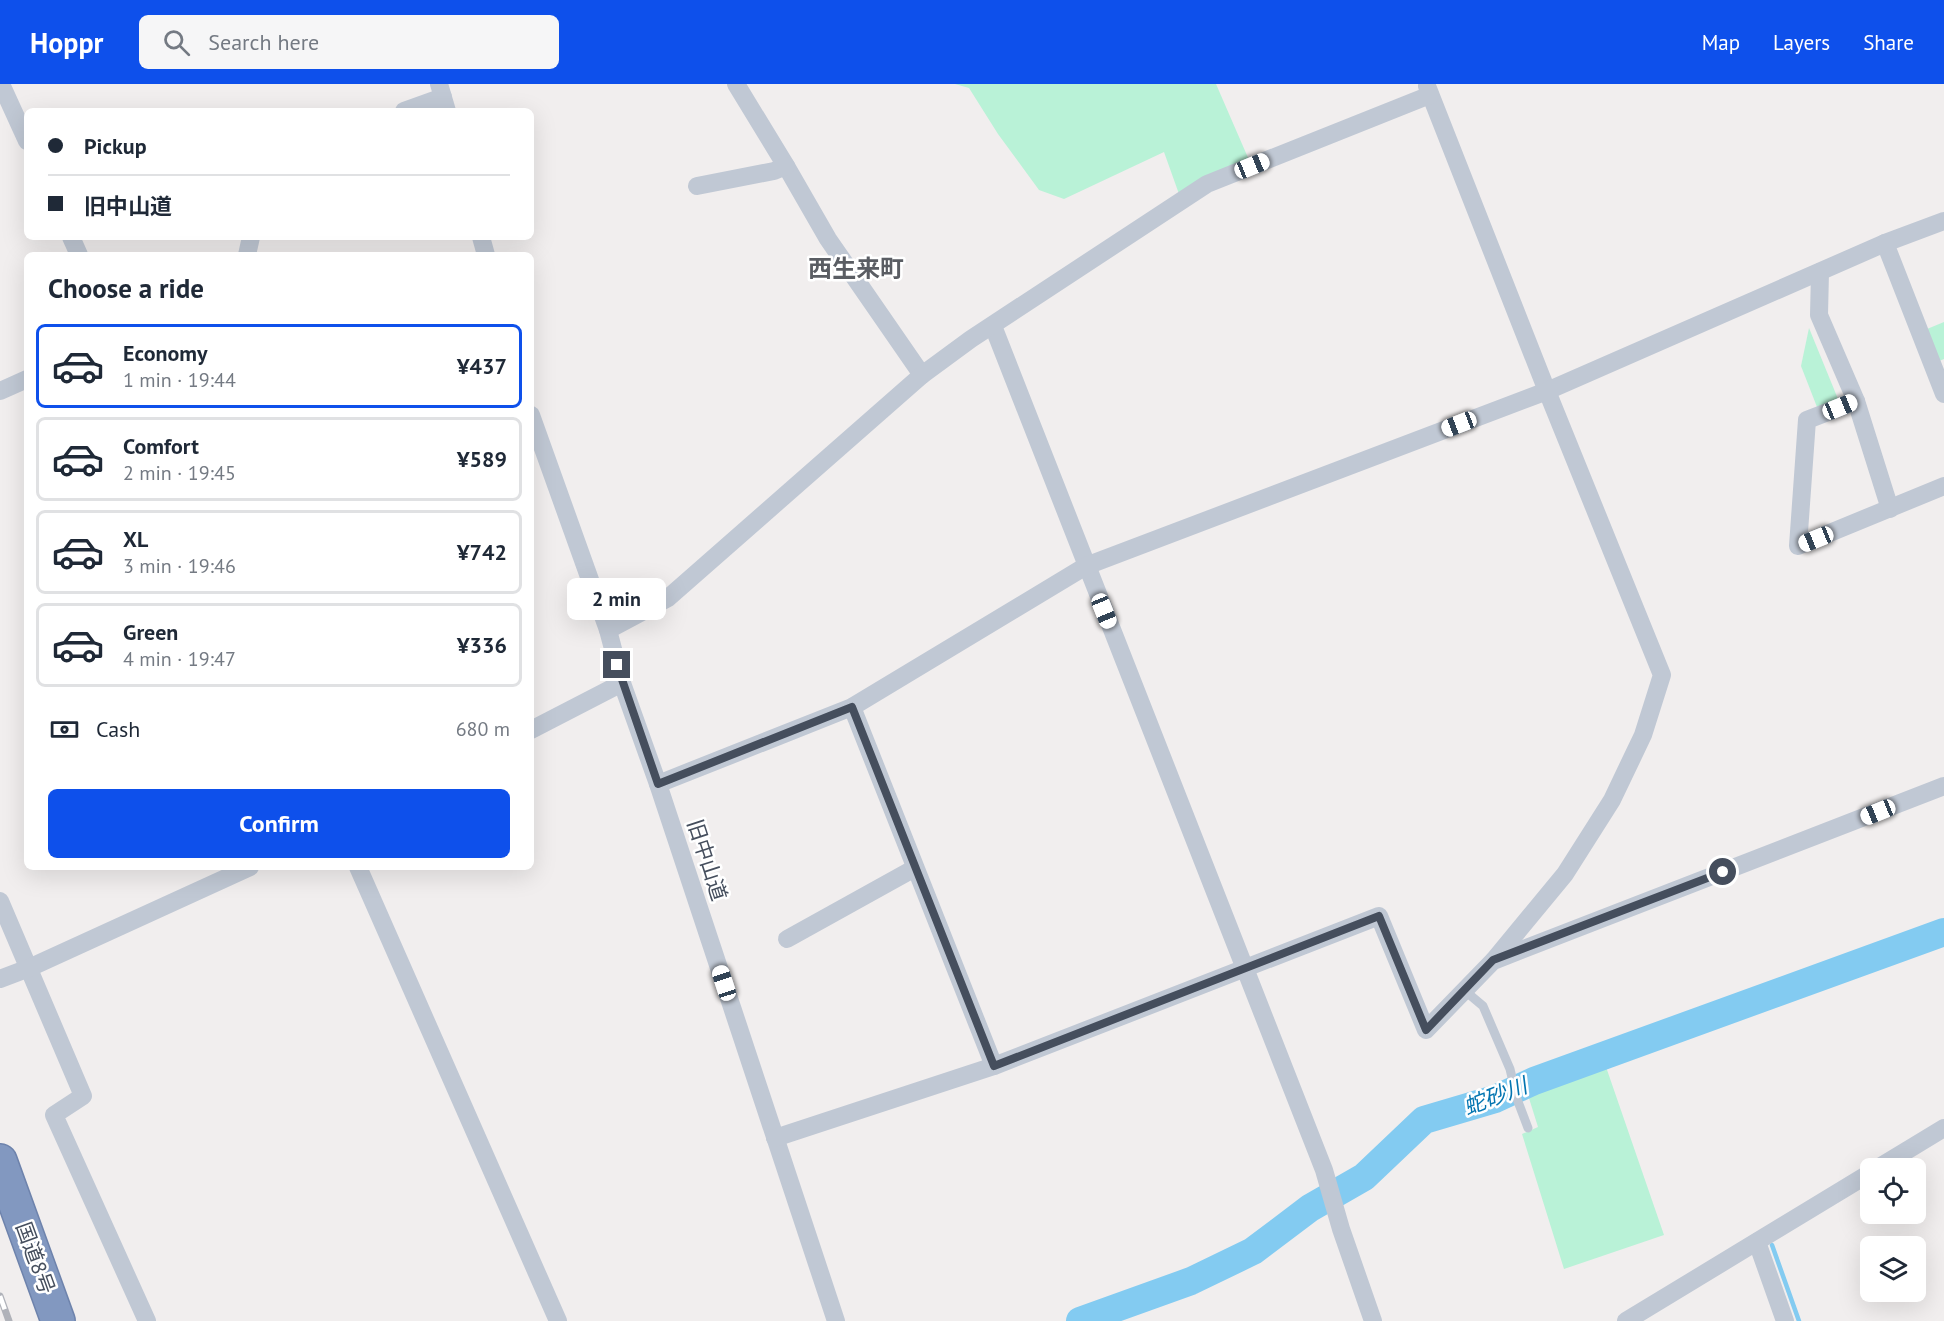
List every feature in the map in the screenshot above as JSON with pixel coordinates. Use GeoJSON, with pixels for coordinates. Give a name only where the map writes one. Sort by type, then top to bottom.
{"type":"FeatureCollection","features":[{"type":"Feature","properties":{"kind":"highway","name":"国道8号"},"geometry":{"type":"LineString","coordinates":[[0,1161],[58,1321]]}},
{"type":"Feature","properties":{"kind":"street"},"geometry":{"type":"LineString","coordinates":[[1,84],[24,134]]}},
{"type":"Feature","properties":{"kind":"street"},"geometry":{"type":"LineString","coordinates":[[736,84],[828,239],[922,375]]}},
{"type":"Feature","properties":{"kind":"street"},"geometry":{"type":"LineString","coordinates":[[608,630],[668,598],[922,375],[1207,184],[1428,90],[1662,675],[1643,735],[1612,800],[1565,874],[1493,960],[1426,1030],[1379,916],[994,1066],[775,1138]]}},
{"type":"Feature","properties":{"kind":"street"},"geometry":{"type":"LineString","coordinates":[[413,108],[443,97]]}},
{"type":"Feature","properties":{"kind":"street"},"geometry":{"type":"LineString","coordinates":[[697,186],[774,171],[786,166]]}},
{"type":"Feature","properties":{"kind":"street"},"geometry":{"type":"LineString","coordinates":[[658,784],[852,707],[1086,566],[1547,391],[1885,243],[1944,220]]}},
{"type":"Feature","properties":{"kind":"street"},"geometry":{"type":"LineString","coordinates":[[1885,243],[1944,394]]}},
{"type":"Feature","properties":{"kind":"street"},"geometry":{"type":"LineString","coordinates":[[1820,272],[1819,315],[1856,400],[1890,509]]}},
{"type":"Feature","properties":{"kind":"street"},"geometry":{"type":"LineString","coordinates":[[993,326],[1327,1182],[1373,1321]]}},
{"type":"Feature","properties":{"kind":"street"},"geometry":{"type":"LineString","coordinates":[[0,391],[24,381]]}},
{"type":"Feature","properties":{"kind":"street"},"geometry":{"type":"LineString","coordinates":[[1856,400],[1807,420],[1798,546],[1944,486]]}},
{"type":"Feature","properties":{"kind":"street","name":"旧中山道"},"geometry":{"type":"LineString","coordinates":[[534,423],[608,630],[622,683],[658,784],[836,1321]]}},
{"type":"Feature","properties":{"kind":"street"},"geometry":{"type":"LineString","coordinates":[[534,727],[622,683]]}},
{"type":"Feature","properties":{"kind":"street"},"geometry":{"type":"LineString","coordinates":[[852,707],[994,1066]]}},
{"type":"Feature","properties":{"kind":"street"},"geometry":{"type":"LineString","coordinates":[[1493,960],[1944,786]]}},
{"type":"Feature","properties":{"kind":"street"},"geometry":{"type":"LineString","coordinates":[[787,939],[915,868]]}},
{"type":"Feature","properties":{"kind":"street"},"geometry":{"type":"LineString","coordinates":[[0,979],[29,968],[243,870]]}},
{"type":"Feature","properties":{"kind":"street"},"geometry":{"type":"LineString","coordinates":[[359,870],[558,1321]]}},
{"type":"Feature","properties":{"kind":"street"},"geometry":{"type":"LineString","coordinates":[[0,901],[83,1096],[54,1115],[147,1321]]}},
{"type":"Feature","properties":{"kind":"street"},"geometry":{"type":"LineString","coordinates":[[1894,1158],[1944,1128]]}},
{"type":"Feature","properties":{"kind":"street"},"geometry":{"type":"LineString","coordinates":[[1626,1321],[1860,1179]]}},
{"type":"Feature","properties":{"kind":"street"},"geometry":{"type":"LineString","coordinates":[[1757,1242],[1785,1321]]}},
{"type":"Feature","properties":{"kind":"lane"},"geometry":{"type":"LineString","coordinates":[[1464,990],[1483,1006],[1510,1069],[1517,1099],[1528,1128]]}},
{"type":"Feature","properties":{"kind":"green space"},"geometry":{"type":"Polygon","coordinates":[[[955,84],[1216,84],[1249,160],[1179,194],[1164,152],[1064,199],[1039,190],[998,134],[969,88],[955,84]]]}},
{"type":"Feature","properties":{"kind":"green space"},"geometry":{"type":"Polygon","coordinates":[[[1944,322],[1944,359],[1939,361],[1927,329],[1944,322]]]}},
{"type":"Feature","properties":{"kind":"green space"},"geometry":{"type":"Polygon","coordinates":[[[1809,328],[1838,399],[1817,407],[1801,366],[1809,328]]]}},
{"type":"Feature","properties":{"kind":"green space"},"geometry":{"type":"Polygon","coordinates":[[[1605,1064],[1664,1235],[1564,1269],[1522,1134],[1538,1127],[1528,1095],[1605,1064]]]}},
{"type":"Feature","properties":{"kind":"waterway","name":"蛇砂川"},"geometry":{"type":"LineString","coordinates":[[1080,1321],[1191,1281],[1253,1251],[1310,1208],[1364,1177],[1424,1120],[1495,1099],[1534,1081],[1944,932]]}},
{"type":"Feature","properties":{"kind":"waterway"},"geometry":{"type":"LineString","coordinates":[[1772,1245],[1799,1321]]}},
{"type":"Feature","properties":{"kind":"railway"},"geometry":{"type":"LineString","coordinates":[[0,1296],[9,1321]]}},
{"type":"Feature","properties":{"kind":"district","name":"西生来町"},"geometry":{"type":"Point","coordinates":[856,269]}},
{"type":"Feature","properties":{"kind":"route"},"geometry":{"type":"LineString","coordinates":[[617,665],[658,784],[852,707],[994,1066],[1379,916],[1426,1030],[1493,960],[1723,872]]}}]}
